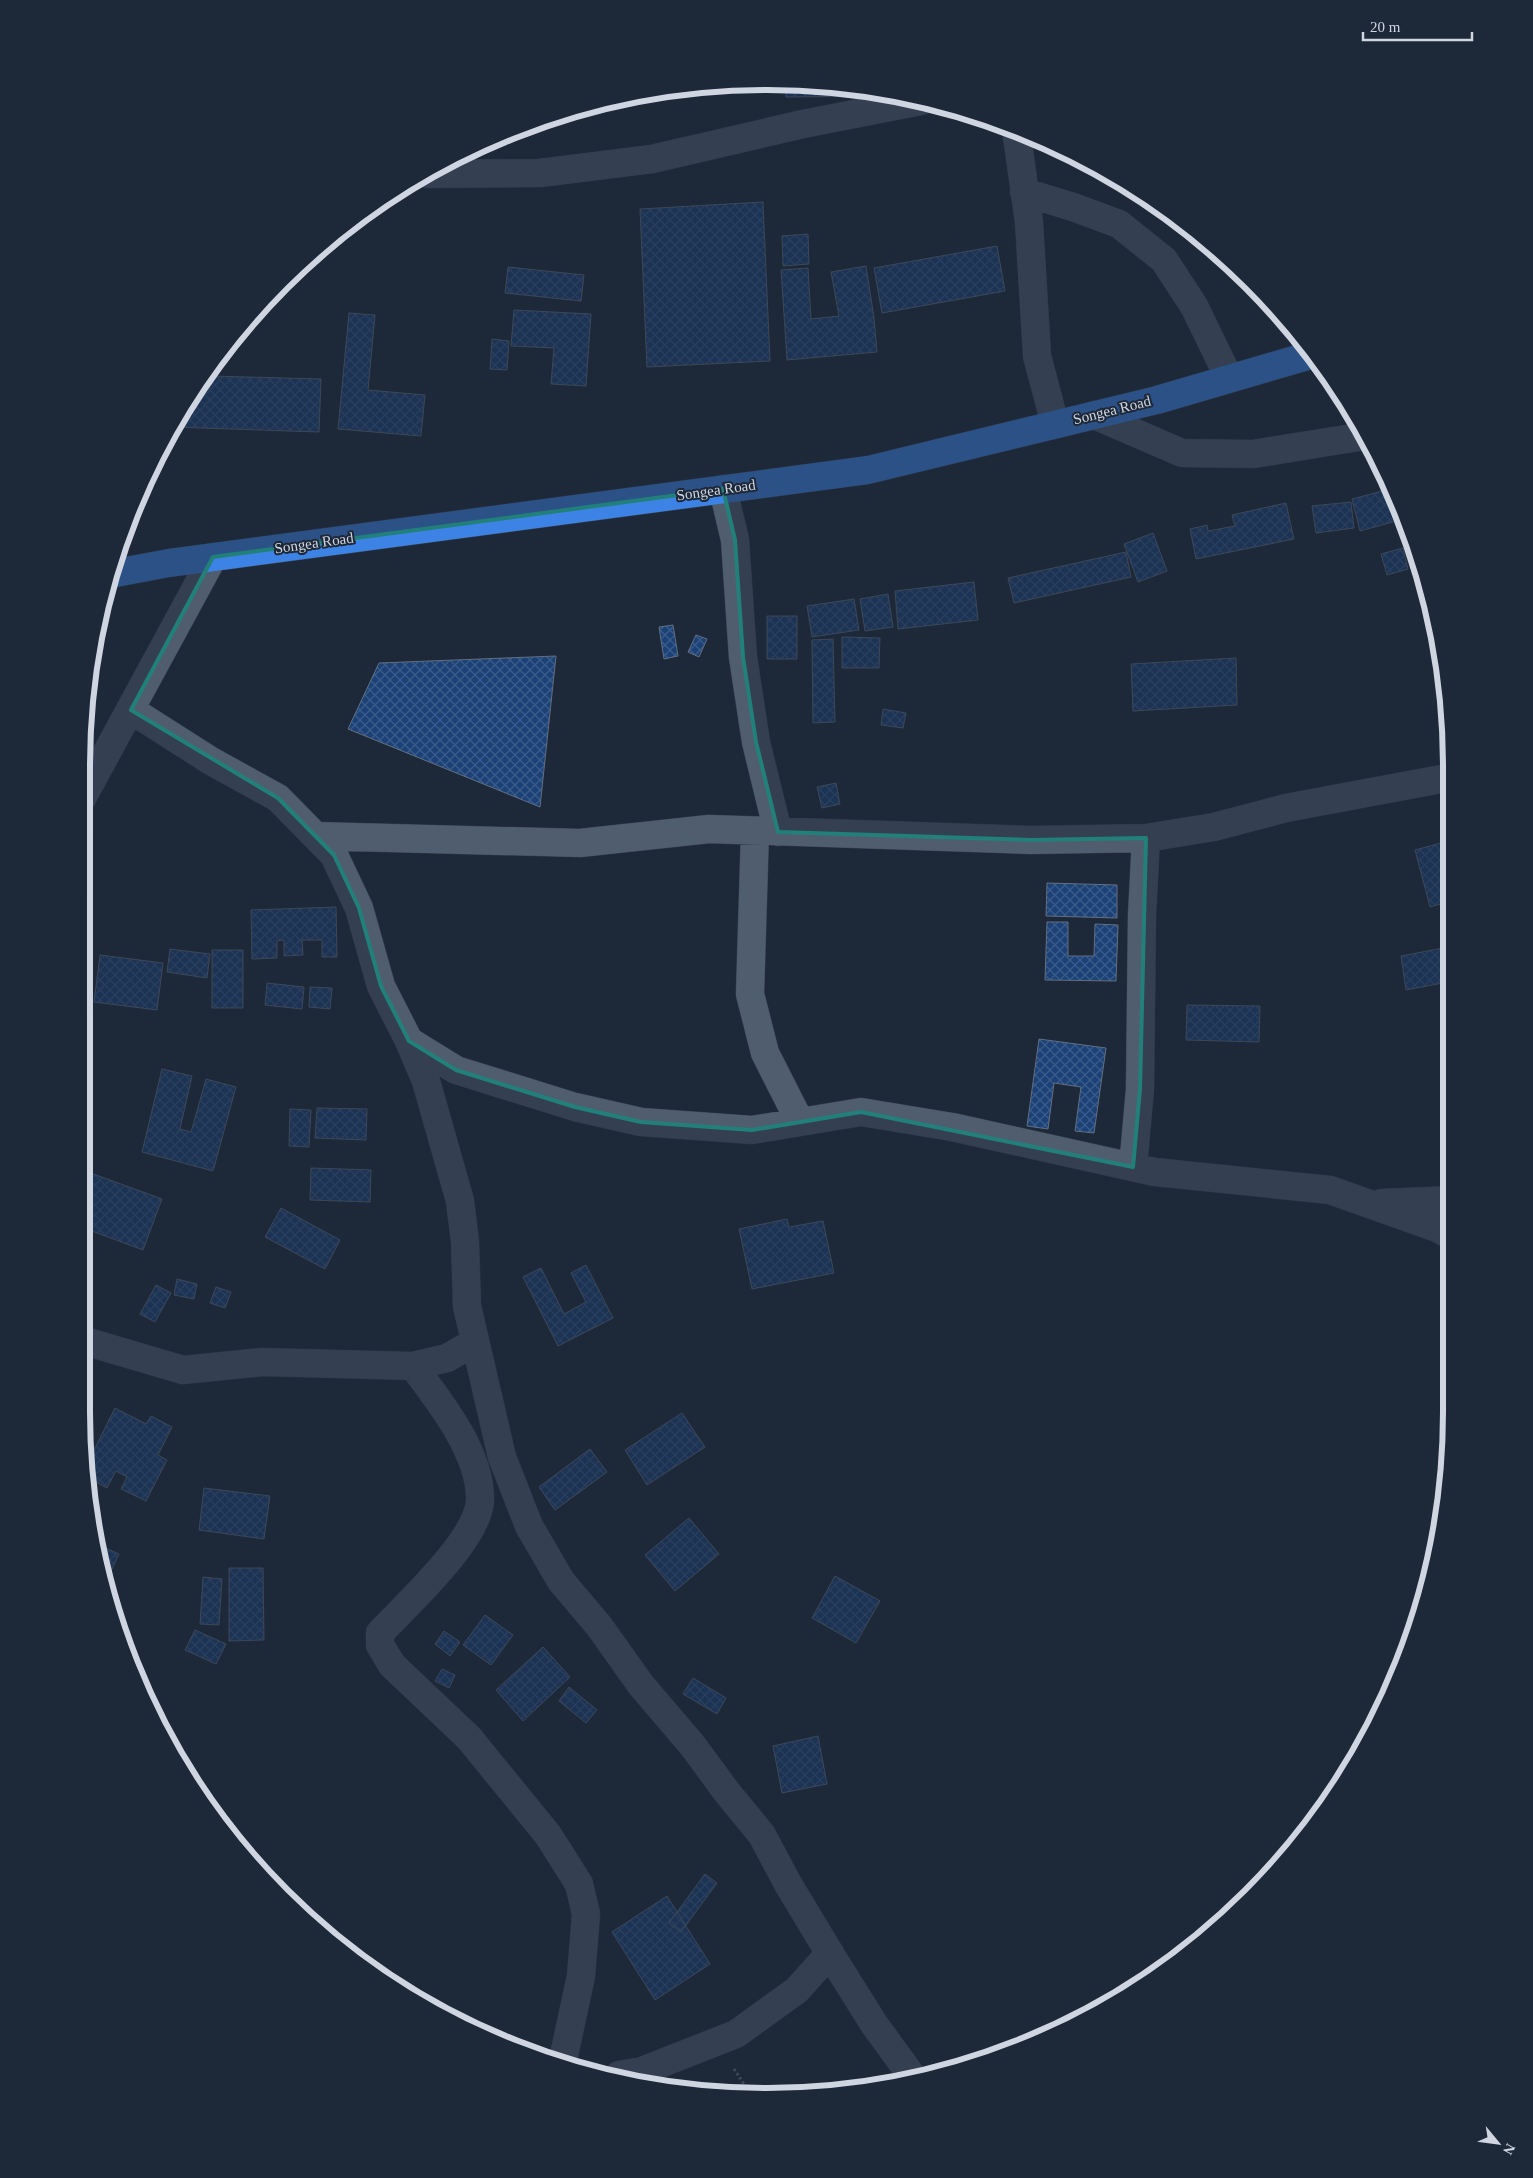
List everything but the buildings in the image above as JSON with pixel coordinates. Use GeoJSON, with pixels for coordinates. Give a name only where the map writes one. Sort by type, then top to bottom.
{"type":"FeatureCollection","features":[{"type":"Feature","properties":{"kind":"highway","name":"Songea Road"},"geometry":{"type":"LineString","coordinates":[[119,573],[213,557],[868,470],[1157,400],[1304,357]]}},
{"type":"Feature","properties":{"kind":"street"},"geometry":{"type":"LineString","coordinates":[[441,174],[540,173],[652,159],[804,124],[904,104]]}},
{"type":"Feature","properties":{"kind":"street"},"geometry":{"type":"LineString","coordinates":[[1017,138],[1029,231],[1037,356],[1055,424]]}},
{"type":"Feature","properties":{"kind":"street"},"geometry":{"type":"LineString","coordinates":[[1024,192],[1073,206],[1119,224],[1164,260],[1194,306],[1229,378]]}},
{"type":"Feature","properties":{"kind":"street"},"geometry":{"type":"LineString","coordinates":[[1094,415],[1182,453],[1253,454],[1357,437]]}},
{"type":"Feature","properties":{"kind":"street"},"geometry":{"type":"LineString","coordinates":[[723,489],[735,540],[743,656],[756,742],[766,831],[750,922],[750,994],[765,1053],[800,1122]]}},
{"type":"Feature","properties":{"kind":"street"},"geometry":{"type":"LineString","coordinates":[[90,784],[213,557]]}},
{"type":"Feature","properties":{"kind":"street"},"geometry":{"type":"LineString","coordinates":[[131,710],[212,761],[278,798],[334,854],[358,908],[381,986],[409,1041],[426,1081],[460,1202],[467,1306],[475,1342],[502,1457],[528,1526],[562,1581],[599,1626],[641,1685],[693,1746],[726,1791],[762,1834],[788,1884],[830,1953],[874,2024],[909,2072]]}},
{"type":"Feature","properties":{"kind":"street"},"geometry":{"type":"LineString","coordinates":[[316,836],[580,843],[709,830],[1031,840],[1146,838],[1214,827],[1286,808],[1443,779]]}},
{"type":"Feature","properties":{"kind":"street"},"geometry":{"type":"LineString","coordinates":[[1132,1168],[1140,1089],[1142,916],[1146,838]]}},
{"type":"Feature","properties":{"kind":"street"},"geometry":{"type":"LineString","coordinates":[[409,1041],[456,1070],[575,1107],[641,1122],[752,1130],[862,1112],[952,1127],[1155,1172],[1330,1190],[1443,1231]]}},
{"type":"Feature","properties":{"kind":"street"},"geometry":{"type":"LineString","coordinates":[[1368,1204],[1443,1200]]}},
{"type":"Feature","properties":{"kind":"street"},"geometry":{"type":"LineString","coordinates":[[90,1343],[184,1370],[262,1362],[413,1366],[447,1358],[475,1342]]}},
{"type":"Feature","properties":{"kind":"street"},"geometry":{"type":"LineString","coordinates":[[413,1366],[461,1434],[477,1480],[480,1502],[472,1527],[426,1585],[380,1633],[380,1645],[392,1665],[469,1738],[548,1835],[579,1884],[586,1914],[581,1976],[564,2057]]}},
{"type":"Feature","properties":{"kind":"street"},"geometry":{"type":"LineString","coordinates":[[627,2073],[642,2070],[736,2034],[797,1990],[830,1953]]}},
{"type":"Feature","properties":{"kind":"highlighted area"},"geometry":{"type":"Polygon","coordinates":[[[723,489],[735,540],[743,657],[756,742],[778,832],[1031,840],[1146,838],[1140,1089],[1133,1167],[861,1112],[752,1130],[641,1122],[575,1107],[456,1070],[409,1041],[381,986],[359,908],[334,855],[278,798],[131,710],[213,557],[723,489]]]}}]}
